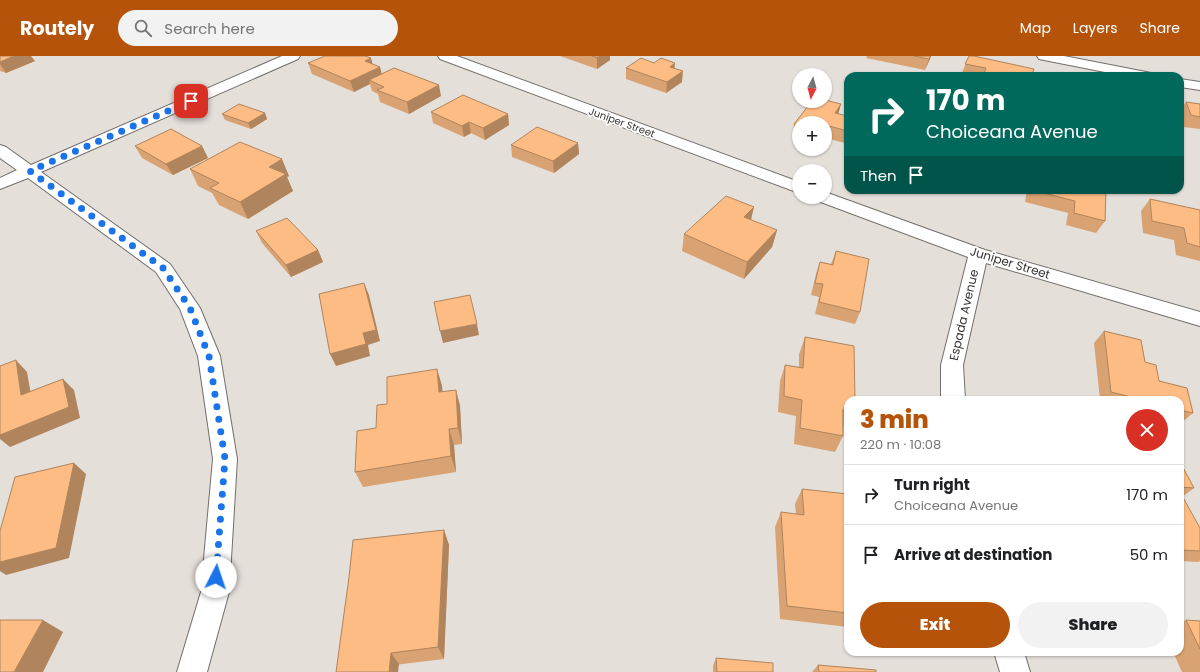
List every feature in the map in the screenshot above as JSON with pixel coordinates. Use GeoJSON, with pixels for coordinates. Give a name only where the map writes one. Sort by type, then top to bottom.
{"type":"FeatureCollection","features":[{"type":"Feature","properties":{"kind":"street"},"geometry":{"type":"LineString","coordinates":[[0,184],[293,56]]}},
{"type":"Feature","properties":{"kind":"street","name":"Juniper Street"},"geometry":{"type":"LineString","coordinates":[[445,56],[792,185]]}},
{"type":"Feature","properties":{"kind":"street"},"geometry":{"type":"LineString","coordinates":[[1044,56],[1126,72]]}},
{"type":"Feature","properties":{"kind":"street"},"geometry":{"type":"LineString","coordinates":[[1184,84],[1200,86]]}},
{"type":"Feature","properties":{"kind":"street"},"geometry":{"type":"LineString","coordinates":[[0,150],[163,268],[190,308],[209,356],[225,459],[215,592],[192,672]]}},
{"type":"Feature","properties":{"kind":"street","name":"Juniper Street"},"geometry":{"type":"LineString","coordinates":[[832,200],[978,254],[1200,319]]}},
{"type":"Feature","properties":{"kind":"street","name":"Espada Avenue"},"geometry":{"type":"LineString","coordinates":[[953,396],[952,365],[978,254]]}},
{"type":"Feature","properties":{"kind":"street"},"geometry":{"type":"LineString","coordinates":[[1010,656],[1016,672]]}},
{"type":"Feature","properties":{"kind":"building"},"geometry":{"type":"Polygon","coordinates":[[[0,56],[14,56],[0,62],[0,56]]]}},
{"type":"Feature","properties":{"kind":"building"},"geometry":{"type":"Polygon","coordinates":[[[325,56],[365,56],[371,58],[365,61],[380,67],[350,81],[308,63],[325,56]]]}},
{"type":"Feature","properties":{"kind":"building"},"geometry":{"type":"Polygon","coordinates":[[[914,56],[930,56],[929,59],[914,56]]]}},
{"type":"Feature","properties":{"kind":"building"},"geometry":{"type":"Polygon","coordinates":[[[969,56],[974,56],[1034,69],[1033,72],[984,72],[986,68],[965,64],[969,56]]]}},
{"type":"Feature","properties":{"kind":"building"},"geometry":{"type":"Polygon","coordinates":[[[641,58],[654,63],[661,58],[675,63],[670,67],[683,71],[667,82],[626,68],[641,58]]]}},
{"type":"Feature","properties":{"kind":"building"},"geometry":{"type":"Polygon","coordinates":[[[394,68],[439,85],[407,102],[377,90],[384,87],[369,80],[394,68]]]}},
{"type":"Feature","properties":{"kind":"building"},"geometry":{"type":"Polygon","coordinates":[[[463,95],[508,114],[483,128],[469,122],[462,126],[431,112],[463,95]]]}},
{"type":"Feature","properties":{"kind":"building"},"geometry":{"type":"Polygon","coordinates":[[[832,102],[841,104],[835,113],[844,115],[844,130],[832,127],[832,116],[800,116],[807,108],[832,108],[832,102]]]}},
{"type":"Feature","properties":{"kind":"building"},"geometry":{"type":"Polygon","coordinates":[[[1186,102],[1200,104],[1200,117],[1191,115],[1186,102]]]}},
{"type":"Feature","properties":{"kind":"building"},"geometry":{"type":"Polygon","coordinates":[[[239,104],[265,113],[248,123],[222,114],[239,104]]]}},
{"type":"Feature","properties":{"kind":"building"},"geometry":{"type":"Polygon","coordinates":[[[537,127],[578,143],[553,161],[511,145],[537,127]]]}},
{"type":"Feature","properties":{"kind":"building"},"geometry":{"type":"Polygon","coordinates":[[[171,129],[202,146],[166,164],[135,146],[171,129]]]}},
{"type":"Feature","properties":{"kind":"building"},"geometry":{"type":"Polygon","coordinates":[[[240,142],[282,159],[269,167],[286,174],[240,202],[210,188],[219,183],[190,169],[240,142]]]}},
{"type":"Feature","properties":{"kind":"building"},"geometry":{"type":"Polygon","coordinates":[[[1048,194],[1106,194],[1105,221],[1074,213],[1075,201],[1048,194]]]}},
{"type":"Feature","properties":{"kind":"building"},"geometry":{"type":"Polygon","coordinates":[[[726,196],[754,207],[744,217],[777,230],[747,262],[684,234],[726,196]]]}},
{"type":"Feature","properties":{"kind":"building"},"geometry":{"type":"Polygon","coordinates":[[[1150,199],[1200,210],[1200,247],[1187,243],[1184,228],[1152,221],[1150,199]]]}},
{"type":"Feature","properties":{"kind":"building"},"geometry":{"type":"Polygon","coordinates":[[[287,218],[318,250],[286,265],[256,231],[287,218]]]}},
{"type":"Feature","properties":{"kind":"building"},"geometry":{"type":"Polygon","coordinates":[[[836,251],[869,259],[860,312],[819,302],[823,284],[815,283],[820,262],[833,265],[836,251]]]}},
{"type":"Feature","properties":{"kind":"building"},"geometry":{"type":"Polygon","coordinates":[[[364,283],[376,330],[363,333],[366,344],[330,354],[319,294],[364,283]]]}},
{"type":"Feature","properties":{"kind":"building"},"geometry":{"type":"Polygon","coordinates":[[[470,295],[477,324],[440,331],[434,302],[470,295]]]}},
{"type":"Feature","properties":{"kind":"building"},"geometry":{"type":"Polygon","coordinates":[[[1104,331],[1141,340],[1145,362],[1156,365],[1159,381],[1187,388],[1193,413],[1184,411],[1184,396],[1127,396],[1111,392],[1104,331]]]}},
{"type":"Feature","properties":{"kind":"building"},"geometry":{"type":"Polygon","coordinates":[[[805,337],[854,346],[855,396],[844,396],[843,436],[800,428],[802,400],[784,396],[785,365],[803,368],[805,337]]]}},
{"type":"Feature","properties":{"kind":"building"},"geometry":{"type":"Polygon","coordinates":[[[16,360],[21,395],[63,379],[69,407],[0,435],[0,366],[16,360]]]}},
{"type":"Feature","properties":{"kind":"building"},"geometry":{"type":"Polygon","coordinates":[[[437,369],[439,392],[456,390],[458,428],[449,429],[451,456],[355,472],[357,431],[376,428],[377,405],[387,404],[387,377],[437,369]]]}},
{"type":"Feature","properties":{"kind":"building"},"geometry":{"type":"Polygon","coordinates":[[[74,463],[56,548],[0,562],[0,531],[15,477],[74,463]]]}},
{"type":"Feature","properties":{"kind":"building"},"geometry":{"type":"Polygon","coordinates":[[[1184,469],[1194,488],[1184,487],[1184,469]]]}},
{"type":"Feature","properties":{"kind":"building"},"geometry":{"type":"Polygon","coordinates":[[[802,489],[844,494],[844,613],[787,606],[781,512],[804,515],[802,489]]]}},
{"type":"Feature","properties":{"kind":"building"},"geometry":{"type":"Polygon","coordinates":[[[1184,499],[1200,528],[1200,551],[1184,550],[1184,499]]]}},
{"type":"Feature","properties":{"kind":"building"},"geometry":{"type":"Polygon","coordinates":[[[444,530],[438,647],[391,653],[389,672],[336,672],[353,540],[444,530]]]}},
{"type":"Feature","properties":{"kind":"building"},"geometry":{"type":"Polygon","coordinates":[[[0,620],[43,620],[14,672],[0,672],[0,620]]]}},
{"type":"Feature","properties":{"kind":"building"},"geometry":{"type":"Polygon","coordinates":[[[1186,620],[1200,621],[1200,649],[1186,620]]]}},
{"type":"Feature","properties":{"kind":"building"},"geometry":{"type":"Polygon","coordinates":[[[716,658],[773,663],[773,672],[717,672],[716,658]]]}},
{"type":"Feature","properties":{"kind":"building"},"geometry":{"type":"Polygon","coordinates":[[[818,665],[876,670],[876,672],[819,672],[818,665]]]}},
{"type":"Feature","properties":{"kind":"route"},"geometry":{"type":"LineString","coordinates":[[191,101],[30,171],[163,268],[190,308],[209,356],[225,459],[216,577]]}}]}
